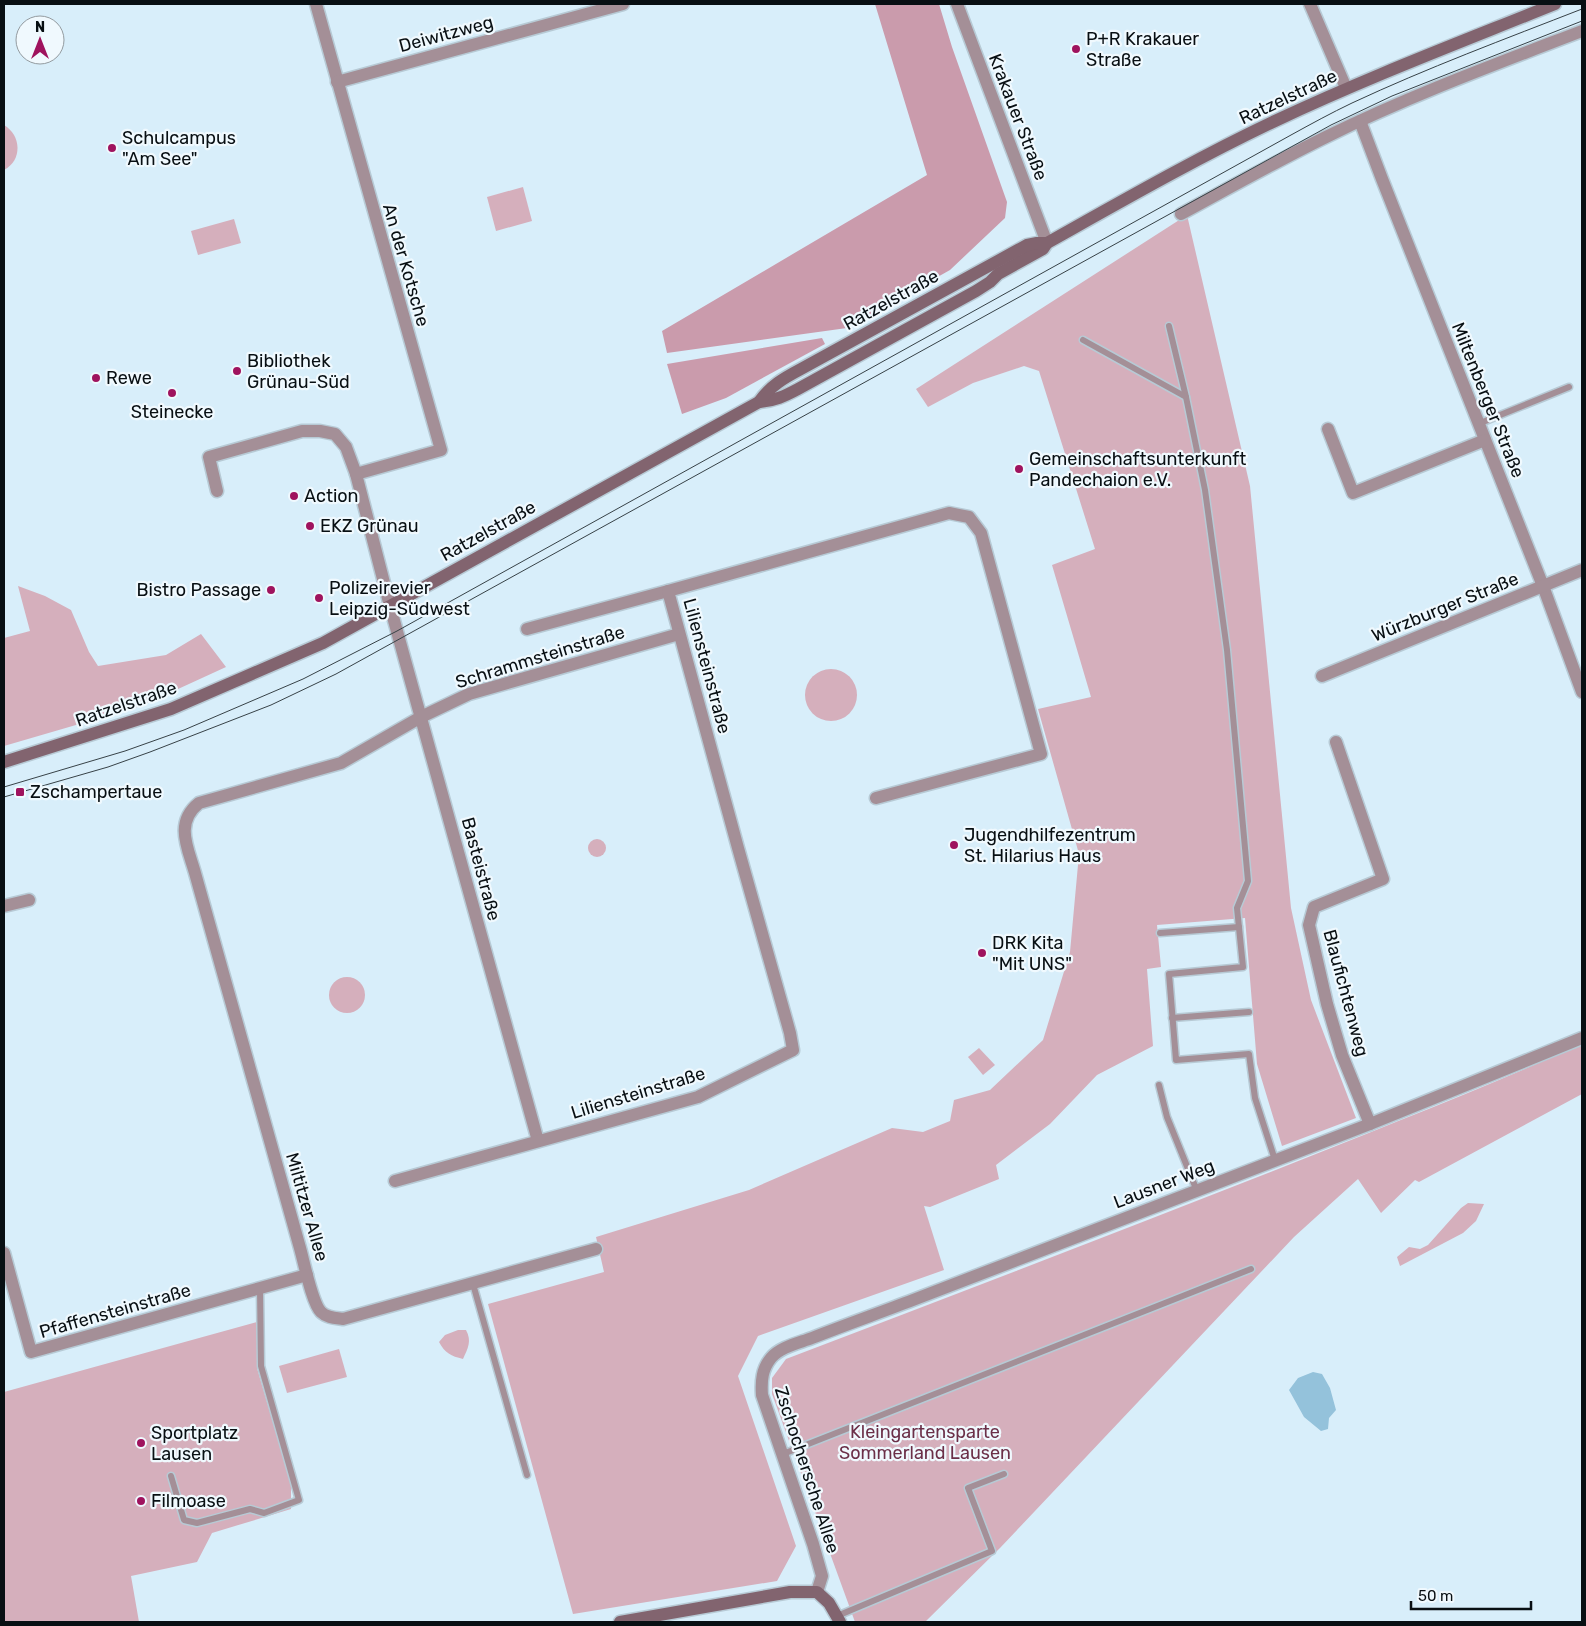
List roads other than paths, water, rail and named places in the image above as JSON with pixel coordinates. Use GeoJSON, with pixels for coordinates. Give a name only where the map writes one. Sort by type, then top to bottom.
{"type":"FeatureCollection","features":[{"type":"Feature","properties":{"kind":"main road","name":"Ratzelstraße"},"geometry":{"type":"LineString","coordinates":[[4,762],[171,709],[323,643],[759,402],[781,398],[798,389],[990,282],[998,274],[1044,249],[1047,243],[1203,157],[1346,88],[1555,4]]}},
{"type":"Feature","properties":{"kind":"main road"},"geometry":{"type":"LineString","coordinates":[[620,1622],[790,1592],[818,1592],[829,1602],[838,1619]]}},
{"type":"Feature","properties":{"kind":"street","name":"An der Kotsche"},"geometry":{"type":"LineString","coordinates":[[316,4],[441,450],[356,474]]}},
{"type":"Feature","properties":{"kind":"street","name":"Deiwitzweg"},"geometry":{"type":"LineString","coordinates":[[337,82],[623,4]]}},
{"type":"Feature","properties":{"kind":"street","name":"Krakauer Straße"},"geometry":{"type":"LineString","coordinates":[[957,4],[1047,243]]}},
{"type":"Feature","properties":{"kind":"street"},"geometry":{"type":"LineString","coordinates":[[1310,4],[1346,88]]}},
{"type":"Feature","properties":{"kind":"street"},"geometry":{"type":"LineString","coordinates":[[1181,214],[1278,162],[1408,100],[1582,31]]}},
{"type":"Feature","properties":{"kind":"street","name":"Miltenberger Straße"},"geometry":{"type":"LineString","coordinates":[[1360,122],[1543,586],[1582,692]]}},
{"type":"Feature","properties":{"kind":"street"},"geometry":{"type":"LineString","coordinates":[[1328,429],[1353,493],[1485,440]]}},
{"type":"Feature","properties":{"kind":"street"},"geometry":{"type":"LineString","coordinates":[[217,491],[209,457],[302,431],[320,431],[335,434],[346,447],[356,474],[390,606]]}},
{"type":"Feature","properties":{"kind":"street","name":"Liliensteinstraße"},"geometry":{"type":"LineString","coordinates":[[394,1181],[698,1097],[793,1050],[790,1033],[668,591],[949,513],[969,517],[981,533],[1041,754],[876,798]]}},
{"type":"Feature","properties":{"kind":"street","name":"Würzburger Straße"},"geometry":{"type":"LineString","coordinates":[[1322,676],[1582,570]]}},
{"type":"Feature","properties":{"kind":"street"},"geometry":{"type":"LineString","coordinates":[[527,629],[668,591]]}},
{"type":"Feature","properties":{"kind":"street","name":"Basteistraße"},"geometry":{"type":"LineString","coordinates":[[390,606],[538,1141]]}},
{"type":"Feature","properties":{"kind":"street","name":"Schrammsteinstraße"},"geometry":{"type":"LineString","coordinates":[[184,836],[186,818],[199,803],[341,763],[421,717],[469,694],[679,634]]}},
{"type":"Feature","properties":{"kind":"street","name":"Blaufichtenweg"},"geometry":{"type":"LineString","coordinates":[[1336,742],[1383,879],[1314,907],[1309,925],[1327,1004],[1340,1047],[1370,1124]]}},
{"type":"Feature","properties":{"kind":"street","name":"Miltitzer Allee"},"geometry":{"type":"LineString","coordinates":[[184,836],[307,1275],[315,1302],[321,1312],[331,1318],[343,1319],[596,1249]]}},
{"type":"Feature","properties":{"kind":"street"},"geometry":{"type":"LineString","coordinates":[[4,906],[29,900]]}},
{"type":"Feature","properties":{"kind":"street","name":"Lausner Weg"},"geometry":{"type":"LineString","coordinates":[[764,1369],[772,1357],[782,1350],[1370,1124],[1582,1038]]}},
{"type":"Feature","properties":{"kind":"street","name":"Pfaffensteinstraße"},"geometry":{"type":"LineString","coordinates":[[4,1253],[31,1352],[307,1275]]}},
{"type":"Feature","properties":{"kind":"street","name":"Zschochersche Allee"},"geometry":{"type":"LineString","coordinates":[[764,1369],[761,1382],[762,1394],[814,1544],[822,1576],[818,1592]]}},
{"type":"Feature","properties":{"kind":"lane"},"geometry":{"type":"LineString","coordinates":[[1169,326],[1205,490],[1227,650],[1248,881],[1237,908],[1243,967],[1169,974],[1176,1060],[1249,1054],[1255,1098],[1275,1160]]}},
{"type":"Feature","properties":{"kind":"lane"},"geometry":{"type":"LineString","coordinates":[[1083,340],[1186,397]]}},
{"type":"Feature","properties":{"kind":"lane"},"geometry":{"type":"LineString","coordinates":[[1478,424],[1569,388]]}},
{"type":"Feature","properties":{"kind":"lane"},"geometry":{"type":"LineString","coordinates":[[1160,933],[1239,927]]}},
{"type":"Feature","properties":{"kind":"lane"},"geometry":{"type":"LineString","coordinates":[[1172,1018],[1249,1012]]}},
{"type":"Feature","properties":{"kind":"lane"},"geometry":{"type":"LineString","coordinates":[[1159,1085],[1167,1117],[1197,1191]]}},
{"type":"Feature","properties":{"kind":"lane"},"geometry":{"type":"LineString","coordinates":[[783,1454],[1251,1269]]}},
{"type":"Feature","properties":{"kind":"lane"},"geometry":{"type":"LineString","coordinates":[[473,1284],[526,1475]]}},
{"type":"Feature","properties":{"kind":"lane"},"geometry":{"type":"LineString","coordinates":[[171,1476],[184,1520],[197,1523],[250,1509],[264,1512],[298,1500],[262,1366],[260,1289]]}},
{"type":"Feature","properties":{"kind":"lane"},"geometry":{"type":"LineString","coordinates":[[838,1619],[992,1551],[968,1488],[1004,1474]]}},
{"type":"Feature","properties":{"kind":"water"},"geometry":{"type":"Polygon","coordinates":[[[1313,1372],[1322,1374],[1330,1388],[1336,1410],[1329,1418],[1328,1429],[1321,1431],[1304,1417],[1289,1390],[1298,1378],[1313,1372]]]}},
{"type":"Feature","properties":{"kind":"tram line"},"geometry":{"type":"LineString","coordinates":[[4,787],[125,751],[184,730],[303,679],[397,631],[1329,115],[1380,90],[1437,66],[1582,9]]}},
{"type":"Feature","properties":{"kind":"tram line"},"geometry":{"type":"LineString","coordinates":[[4,797],[108,767],[150,752],[271,705],[336,674],[1331,125],[1392,96],[1582,21]]}},
{"type":"Feature","properties":{"kind":"place","name":"P+R Krakauer Straße"},"geometry":{"type":"Point","coordinates":[1076,49]}},
{"type":"Feature","properties":{"kind":"place","name":"Schulcampus \"Am See\""},"geometry":{"type":"Point","coordinates":[112,148]}},
{"type":"Feature","properties":{"kind":"place","name":"Bibliothek Grünau-Süd"},"geometry":{"type":"Point","coordinates":[237,371]}},
{"type":"Feature","properties":{"kind":"place","name":"Rewe"},"geometry":{"type":"Point","coordinates":[96,378]}},
{"type":"Feature","properties":{"kind":"place","name":"Steinecke"},"geometry":{"type":"Point","coordinates":[172,393]}},
{"type":"Feature","properties":{"kind":"place","name":"Gemeinschaftsunterkunft Pandechaion e.V."},"geometry":{"type":"Point","coordinates":[1019,469]}},
{"type":"Feature","properties":{"kind":"place","name":"Action"},"geometry":{"type":"Point","coordinates":[294,496]}},
{"type":"Feature","properties":{"kind":"place","name":"EKZ Grünau"},"geometry":{"type":"Point","coordinates":[310,526]}},
{"type":"Feature","properties":{"kind":"place","name":"Bistro Passage"},"geometry":{"type":"Point","coordinates":[271,590]}},
{"type":"Feature","properties":{"kind":"place","name":"Polizeirevier Leipzig-Südwest"},"geometry":{"type":"Point","coordinates":[319,598]}},
{"type":"Feature","properties":{"kind":"place","name":"Zschampertaue"},"geometry":{"type":"Point","coordinates":[20,792]}},
{"type":"Feature","properties":{"kind":"place","name":"Jugendhilfezentrum St. Hilarius Haus"},"geometry":{"type":"Point","coordinates":[954,845]}},
{"type":"Feature","properties":{"kind":"place","name":"DRK Kita \"Mit UNS\""},"geometry":{"type":"Point","coordinates":[982,953]}},
{"type":"Feature","properties":{"kind":"place","name":"Sportplatz Lausen"},"geometry":{"type":"Point","coordinates":[141,1443]}},
{"type":"Feature","properties":{"kind":"place","name":"Filmoase"},"geometry":{"type":"Point","coordinates":[141,1501]}},
{"type":"Feature","properties":{"kind":"park label","name":"Kleingartensparte Sommerland Lausen"},"geometry":{"type":"Point","coordinates":[925,1442]}}]}
